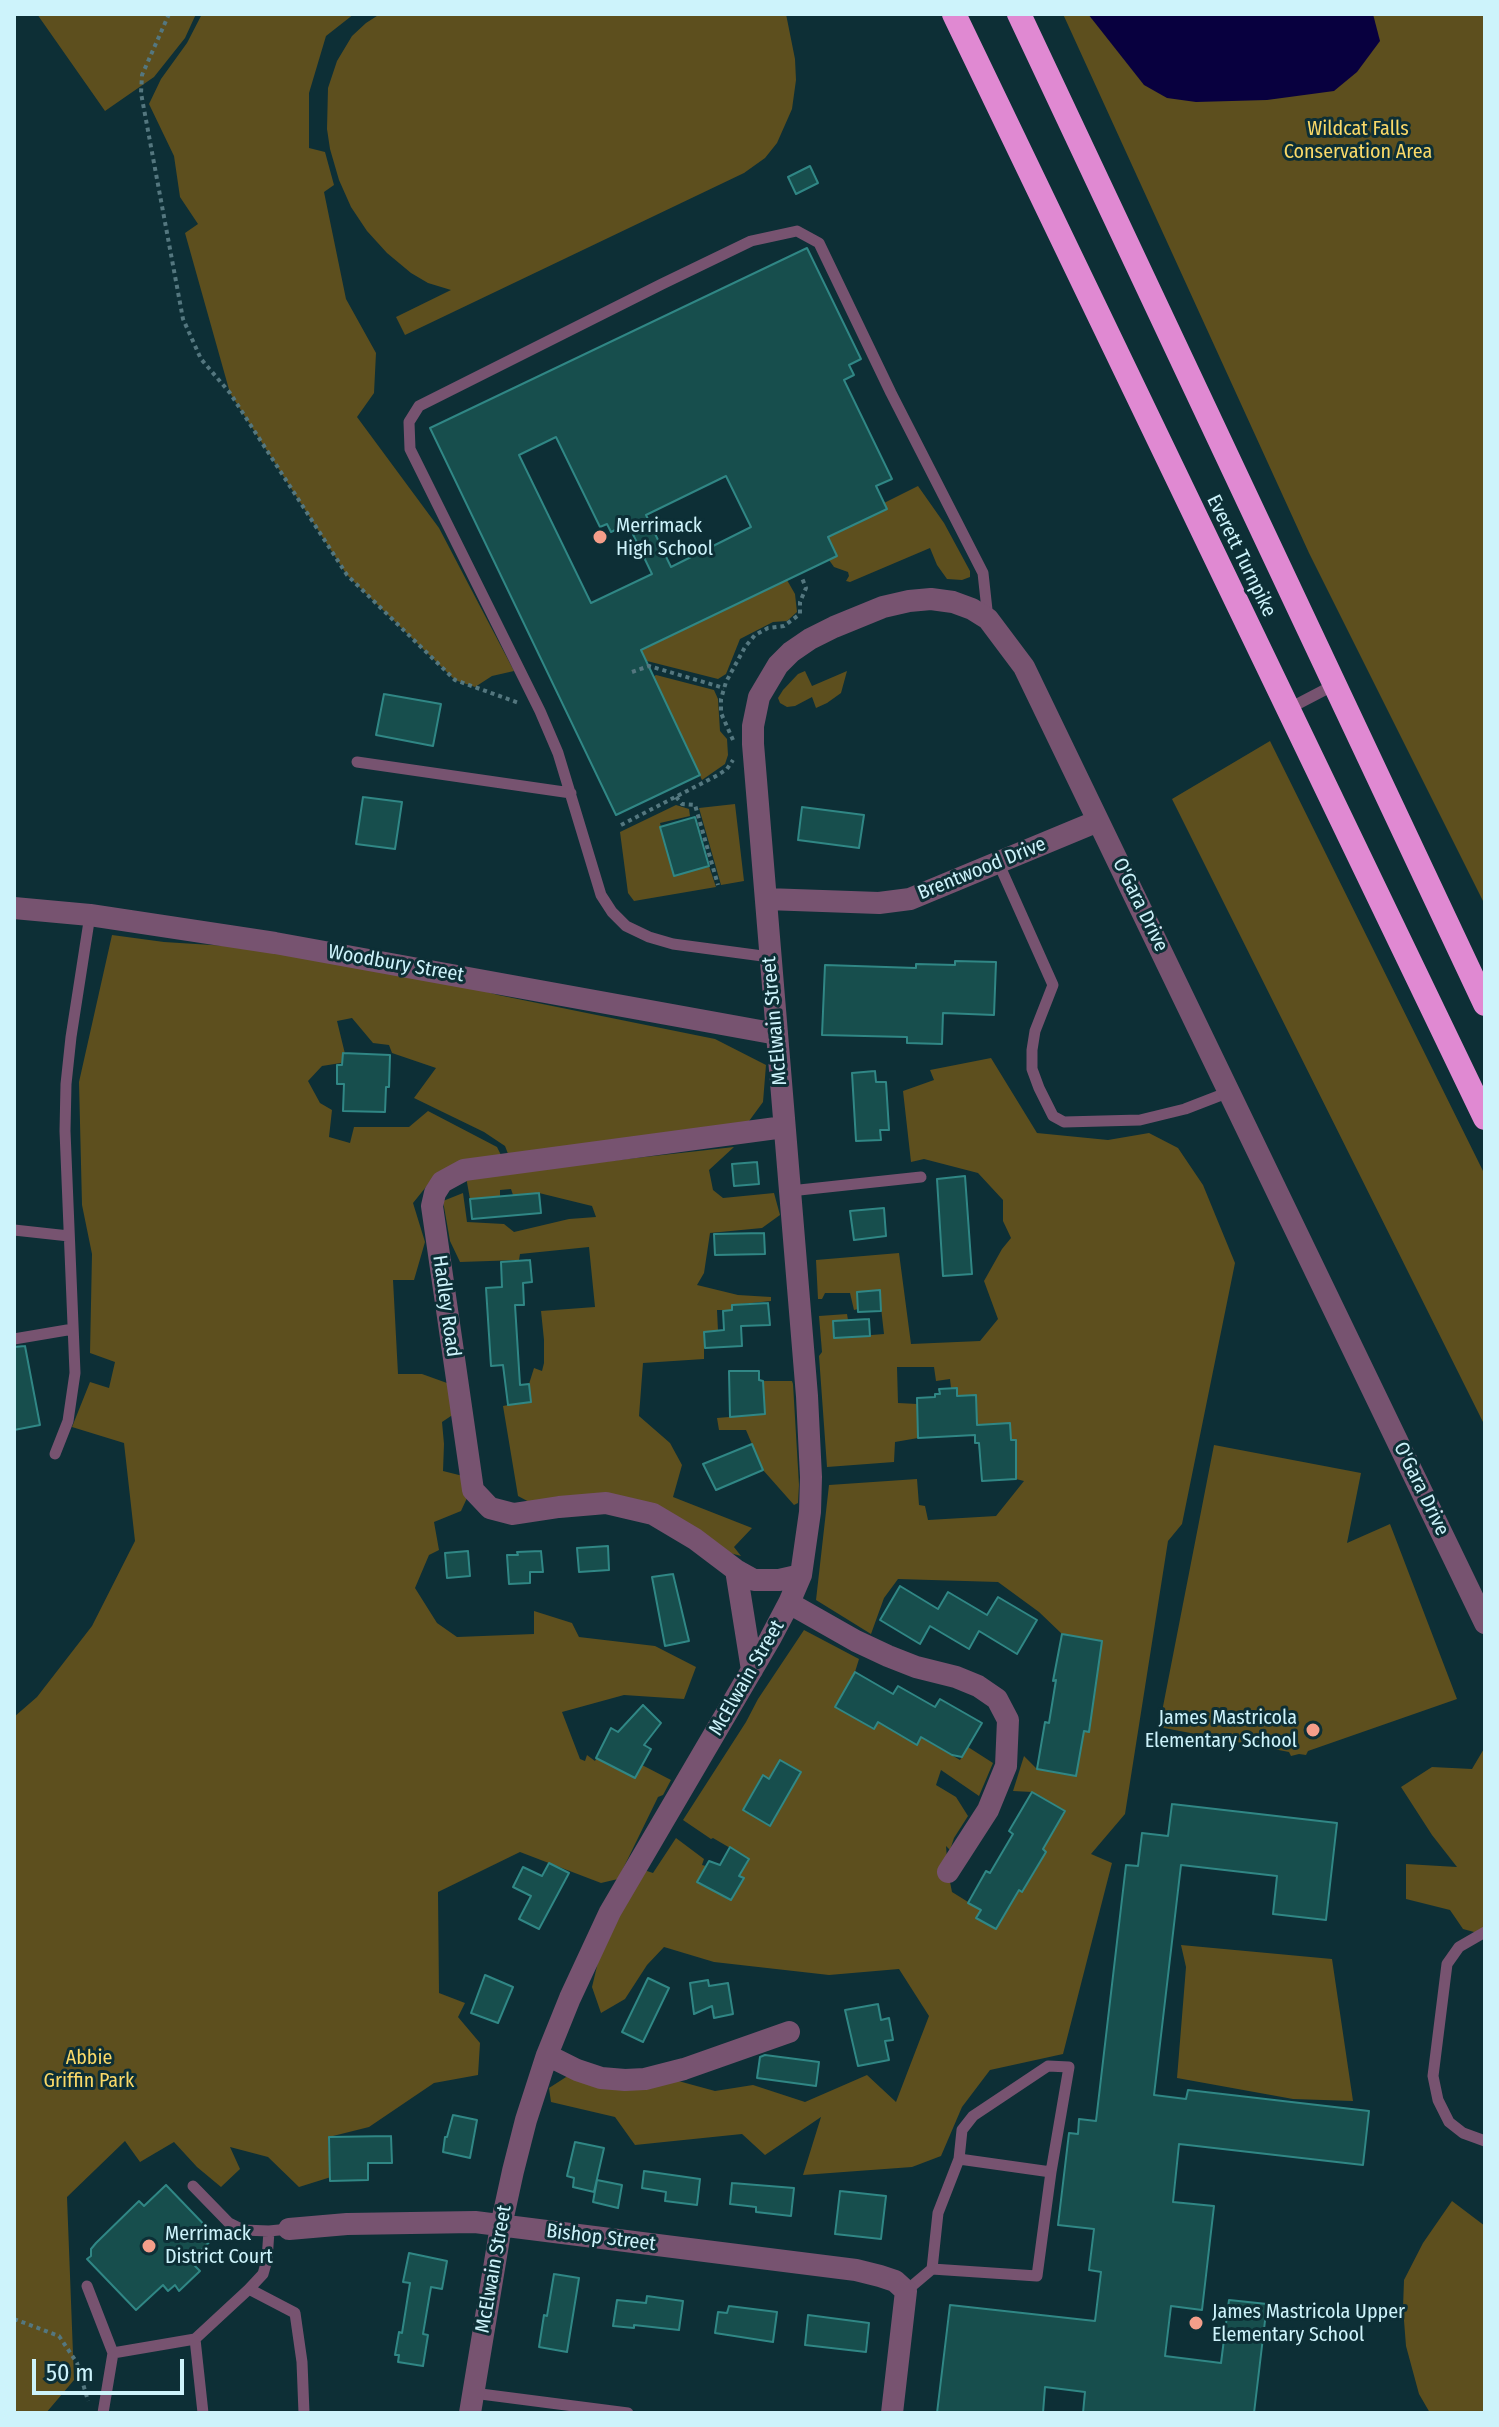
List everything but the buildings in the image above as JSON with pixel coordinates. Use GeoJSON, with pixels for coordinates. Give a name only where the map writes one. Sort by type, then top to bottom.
{"type":"FeatureCollection","features":[{"type":"Feature","properties":{"kind":"highway","name":"Everett Turnpike"},"geometry":{"type":"LineString","coordinates":[[954,14],[1485,1118]]}},
{"type":"Feature","properties":{"kind":"highway","name":"Everett Turnpike"},"geometry":{"type":"LineString","coordinates":[[1019,14],[1485,1004]]}},
{"type":"Feature","properties":{"kind":"street","name":"O'Gara Drive"},"geometry":{"type":"LineString","coordinates":[[766,899],[754,773],[753,726],[759,697],[778,665],[810,639],[834,627],[883,607],[909,601],[931,599],[953,602],[988,619],[1024,667],[1485,1623]]}},
{"type":"Feature","properties":{"kind":"street","name":"Brentwood Drive"},"geometry":{"type":"LineString","coordinates":[[766,899],[879,903],[910,899],[1098,821]]}},
{"type":"Feature","properties":{"kind":"street","name":"McElwain Street"},"geometry":{"type":"LineString","coordinates":[[471,2403],[501,2226],[526,2120],[547,2055],[610,1912],[752,1670],[801,1575],[810,1512],[807,1396],[766,899]]}},
{"type":"Feature","properties":{"kind":"street","name":"Woodbury Street"},"geometry":{"type":"LineString","coordinates":[[14,908],[90,915],[275,943],[777,1034]]}},
{"type":"Feature","properties":{"kind":"street","name":"Hadley Road"},"geometry":{"type":"LineString","coordinates":[[784,1127],[464,1170],[442,1182],[432,1206],[473,1490],[490,1508],[513,1514],[606,1503],[653,1514],[754,1580],[779,1580],[801,1575]]}},
{"type":"Feature","properties":{"kind":"street"},"geometry":{"type":"LineString","coordinates":[[736,1570],[752,1670]]}},
{"type":"Feature","properties":{"kind":"street"},"geometry":{"type":"LineString","coordinates":[[789,1603],[888,1656],[956,1677],[978,1686],[997,1699],[1008,1720],[1006,1766],[988,1810],[948,1872]]}},
{"type":"Feature","properties":{"kind":"street"},"geometry":{"type":"LineString","coordinates":[[547,2055],[601,2078],[645,2079],[684,2069],[789,2032]]}},
{"type":"Feature","properties":{"kind":"street","name":"Bishop Street"},"geometry":{"type":"LineString","coordinates":[[279,2230],[347,2224],[475,2222],[856,2270],[895,2281],[906,2291]]}},
{"type":"Feature","properties":{"kind":"street"},"geometry":{"type":"LineString","coordinates":[[892,2413],[906,2291]]}},
{"type":"Feature","properties":{"kind":"lane"},"geometry":{"type":"LineString","coordinates":[[770,957],[673,944],[649,937],[626,926],[601,895],[558,753],[410,449],[409,422],[419,406],[751,241],[797,231],[819,243],[983,573],[988,619]]}},
{"type":"Feature","properties":{"kind":"lane"},"geometry":{"type":"LineString","coordinates":[[1288,709],[1335,685]]}},
{"type":"Feature","properties":{"kind":"lane"},"geometry":{"type":"LineString","coordinates":[[357,762],[571,793]]}},
{"type":"Feature","properties":{"kind":"lane"},"geometry":{"type":"LineString","coordinates":[[998,862],[1053,985],[1035,1031],[1032,1069],[1053,1116],[1075,1123],[1140,1120],[1185,1109],[1229,1092]]}},
{"type":"Feature","properties":{"kind":"lane"},"geometry":{"type":"LineString","coordinates":[[55,1454],[68,1421],[75,1373],[66,1084],[90,915]]}},
{"type":"Feature","properties":{"kind":"lane"},"geometry":{"type":"LineString","coordinates":[[790,1191],[921,1177]]}},
{"type":"Feature","properties":{"kind":"lane"},"geometry":{"type":"LineString","coordinates":[[14,1230],[69,1236]]}},
{"type":"Feature","properties":{"kind":"lane"},"geometry":{"type":"LineString","coordinates":[[14,1339],[73,1329]]}},
{"type":"Feature","properties":{"kind":"lane"},"geometry":{"type":"LineString","coordinates":[[1485,1932],[1459,1947],[1447,1964],[1433,2076],[1442,2112],[1449,2122],[1463,2133],[1485,2141]]}},
{"type":"Feature","properties":{"kind":"lane"},"geometry":{"type":"LineString","coordinates":[[906,2291],[932,2269],[938,2213],[959,2159],[962,2130],[973,2116],[1048,2066],[1069,2067],[1037,2276],[932,2269]]}},
{"type":"Feature","properties":{"kind":"lane"},"geometry":{"type":"LineString","coordinates":[[959,2159],[1051,2172]]}},
{"type":"Feature","properties":{"kind":"lane"},"geometry":{"type":"LineString","coordinates":[[113,2353],[195,2339],[263,2274],[279,2230],[243,2230],[229,2223],[193,2186]]}},
{"type":"Feature","properties":{"kind":"lane"},"geometry":{"type":"LineString","coordinates":[[87,2286],[113,2353],[103,2413]]}},
{"type":"Feature","properties":{"kind":"lane"},"geometry":{"type":"LineString","coordinates":[[249,2289],[295,2313],[302,2362],[304,2413]]}},
{"type":"Feature","properties":{"kind":"lane"},"geometry":{"type":"LineString","coordinates":[[195,2339],[203,2413]]}},
{"type":"Feature","properties":{"kind":"lane"},"geometry":{"type":"LineString","coordinates":[[471,2403],[628,2413]]}},
{"type":"Feature","properties":{"kind":"path"},"geometry":{"type":"LineString","coordinates":[[169,14],[142,75],[141,93],[183,319],[201,359],[230,393],[347,575],[455,680],[540,711]]}},
{"type":"Feature","properties":{"kind":"path"},"geometry":{"type":"LineString","coordinates":[[621,825],[727,769],[735,749],[721,713],[724,688],[734,665],[755,635],[768,628],[784,626],[800,614],[800,602],[806,588],[802,578]]}},
{"type":"Feature","properties":{"kind":"path"},"geometry":{"type":"LineString","coordinates":[[632,672],[649,666],[724,688]]}},
{"type":"Feature","properties":{"kind":"path"},"geometry":{"type":"LineString","coordinates":[[676,797],[682,804],[695,805],[718,885]]}},
{"type":"Feature","properties":{"kind":"path"},"geometry":{"type":"LineString","coordinates":[[14,2319],[59,2336],[77,2363],[89,2406]]}},
{"type":"Feature","properties":{"kind":"green space"},"geometry":{"type":"Polygon","coordinates":[[[37,14],[196,14],[185,38],[154,77],[105,111],[37,14]]]}},
{"type":"Feature","properties":{"kind":"green space"},"geometry":{"type":"Polygon","coordinates":[[[202,14],[354,14],[326,36],[309,93],[309,148],[325,152],[334,185],[324,192],[346,299],[376,353],[374,393],[357,417],[439,528],[514,671],[492,676],[475,687],[455,680],[347,575],[230,393],[185,233],[198,224],[180,197],[174,156],[149,104],[202,14]]]}},
{"type":"Feature","properties":{"kind":"green space"},"geometry":{"type":"Polygon","coordinates":[[[380,14],[786,14],[795,59],[792,109],[777,143],[765,158],[744,173],[405,335],[396,317],[451,290],[428,283],[411,273],[367,231],[351,207],[339,180],[327,129],[328,88],[337,61],[352,36],[380,14]]]}},
{"type":"Feature","properties":{"kind":"green space","name":"Wildcat Falls Conservation Area"},"geometry":{"type":"Polygon","coordinates":[[[1063,14],[1485,14],[1485,905],[1309,553],[1063,14]]]}},
{"type":"Feature","properties":{"kind":"green space"},"geometry":{"type":"Polygon","coordinates":[[[918,486],[944,523],[970,571],[970,577],[947,579],[930,548],[846,581],[848,572],[834,567],[829,560],[837,556],[828,537],[887,509],[884,503],[918,486]]]}},
{"type":"Feature","properties":{"kind":"green space"},"geometry":{"type":"Polygon","coordinates":[[[787,580],[795,594],[797,612],[787,621],[773,622],[740,639],[726,674],[718,679],[639,659],[619,661],[787,580]]]}},
{"type":"Feature","properties":{"kind":"green space"},"geometry":{"type":"Polygon","coordinates":[[[805,671],[812,686],[847,671],[841,693],[816,708],[812,697],[795,706],[787,707],[780,703],[778,698],[783,690],[805,671]]]}},
{"type":"Feature","properties":{"kind":"green space"},"geometry":{"type":"Polygon","coordinates":[[[656,675],[714,690],[718,699],[720,731],[727,739],[728,755],[725,764],[702,780],[653,677],[656,675]]]}},
{"type":"Feature","properties":{"kind":"green space"},"geometry":{"type":"Polygon","coordinates":[[[1270,741],[1485,1175],[1485,1426],[1172,799],[1270,741]]]}},
{"type":"Feature","properties":{"kind":"green space"},"geometry":{"type":"Polygon","coordinates":[[[735,804],[744,881],[721,885],[699,808],[735,804]]]}},
{"type":"Feature","properties":{"kind":"green space"},"geometry":{"type":"Polygon","coordinates":[[[676,805],[689,809],[690,816],[660,823],[674,876],[709,866],[716,887],[634,901],[628,893],[620,832],[676,805]]]}},
{"type":"Feature","properties":{"kind":"green space","name":"Abbie Griffin Park"},"geometry":{"type":"Polygon","coordinates":[[[112,935],[164,942],[275,949],[466,986],[715,1039],[766,1065],[763,1102],[741,1132],[512,1164],[505,1146],[484,1132],[414,1098],[436,1068],[392,1053],[389,1045],[373,1043],[352,1018],[337,1021],[347,1062],[322,1066],[308,1081],[320,1103],[332,1110],[329,1137],[350,1143],[354,1127],[409,1127],[428,1111],[497,1147],[502,1157],[438,1172],[413,1203],[425,1242],[414,1280],[393,1280],[398,1374],[422,1374],[447,1383],[454,1414],[442,1422],[443,1471],[463,1476],[467,1498],[461,1511],[434,1522],[439,1550],[429,1555],[415,1588],[437,1623],[457,1637],[534,1634],[534,1611],[572,1623],[579,1637],[655,1646],[696,1667],[684,1699],[624,1695],[562,1712],[580,1759],[585,1761],[587,1755],[595,1761],[597,1757],[642,1765],[671,1780],[663,1795],[658,1797],[618,1879],[601,1883],[520,1852],[438,1892],[439,1993],[465,2003],[458,2017],[480,2043],[478,2075],[434,2083],[369,2127],[329,2137],[331,2177],[299,2187],[268,2157],[230,2147],[240,2169],[221,2187],[174,2142],[140,2162],[125,2141],[67,2197],[74,2380],[46,2413],[14,2413],[14,1717],[37,1697],[92,1626],[135,1541],[124,1443],[72,1427],[90,1382],[109,1388],[115,1362],[90,1353],[92,1254],[82,1205],[79,1082],[112,935]]]}},
{"type":"Feature","properties":{"kind":"green space"},"geometry":{"type":"Polygon","coordinates":[[[991,1058],[1037,1133],[1108,1140],[1149,1133],[1178,1148],[1203,1185],[1235,1263],[1182,1524],[1168,1541],[1125,1814],[1091,1854],[1112,1863],[1063,2054],[990,2070],[962,2107],[941,2156],[912,2167],[803,2175],[821,2117],[765,2155],[742,2134],[635,2145],[615,2117],[551,2102],[549,2088],[577,2070],[660,2076],[715,2091],[753,2085],[805,2102],[867,2075],[896,2102],[929,2016],[899,1969],[829,1975],[714,1962],[664,1947],[647,1965],[625,1999],[601,2013],[592,1987],[610,1912],[635,1867],[653,1873],[676,1838],[704,1859],[702,1865],[706,1866],[698,1882],[730,1900],[744,1879],[739,1876],[749,1859],[683,1820],[804,1630],[859,1659],[835,1707],[873,1729],[878,1722],[917,1744],[921,1737],[960,1760],[968,1747],[993,1763],[979,1796],[941,1770],[936,1785],[956,1797],[968,1816],[950,1850],[946,1846],[952,1892],[981,1910],[977,1918],[996,1929],[1046,1852],[1043,1849],[1065,1811],[1032,1792],[1013,1791],[1024,1756],[1037,1769],[1076,1775],[1084,1731],[1089,1732],[1102,1641],[1062,1634],[1039,1612],[998,1582],[898,1579],[884,1598],[871,1634],[816,1600],[829,1485],[917,1479],[919,1505],[925,1506],[928,1520],[996,1516],[1024,1481],[1016,1479],[1016,1441],[1011,1441],[1010,1423],[977,1425],[975,1395],[957,1396],[957,1388],[951,1388],[950,1379],[936,1381],[934,1367],[897,1367],[898,1403],[917,1404],[918,1438],[895,1442],[894,1462],[827,1467],[819,1316],[847,1314],[848,1320],[835,1338],[884,1334],[879,1290],[857,1292],[858,1309],[854,1310],[850,1293],[825,1293],[822,1299],[818,1299],[816,1260],[899,1253],[911,1344],[980,1341],[998,1319],[984,1281],[1011,1238],[1003,1221],[1003,1200],[978,1173],[924,1159],[911,1162],[903,1091],[934,1080],[930,1070],[991,1058]],[[780,1760],[769,1779],[762,1775],[743,1810],[770,1825],[801,1772],[780,1760]]]}},
{"type":"Feature","properties":{"kind":"green space"},"geometry":{"type":"Polygon","coordinates":[[[734,1147],[709,1170],[713,1190],[723,1198],[774,1193],[780,1215],[762,1228],[710,1233],[704,1273],[697,1285],[738,1295],[771,1297],[771,1301],[732,1305],[732,1310],[717,1310],[718,1331],[704,1332],[704,1359],[643,1363],[639,1416],[670,1443],[682,1465],[673,1497],[752,1528],[734,1547],[741,1556],[719,1550],[689,1525],[533,1504],[518,1496],[503,1406],[508,1405],[529,1384],[534,1368],[542,1371],[544,1340],[541,1311],[595,1307],[589,1247],[520,1254],[519,1260],[460,1262],[450,1241],[443,1201],[463,1193],[467,1222],[504,1224],[514,1232],[569,1219],[596,1217],[592,1206],[539,1193],[513,1195],[511,1189],[500,1190],[500,1196],[470,1199],[466,1177],[734,1147]]]}},
{"type":"Feature","properties":{"kind":"green space"},"geometry":{"type":"Polygon","coordinates":[[[763,1381],[792,1381],[793,1384],[799,1485],[798,1503],[794,1505],[763,1470],[746,1430],[719,1430],[717,1418],[764,1414],[763,1381]]]}},
{"type":"Feature","properties":{"kind":"green space"},"geometry":{"type":"Polygon","coordinates":[[[1214,1445],[1361,1473],[1347,1543],[1390,1524],[1457,1699],[1308,1751],[1306,1755],[1291,1756],[1289,1752],[1159,1727],[1214,1445]]]}},
{"type":"Feature","properties":{"kind":"green space"},"geometry":{"type":"Polygon","coordinates":[[[1485,1747],[1485,1935],[1463,1929],[1450,1910],[1406,1899],[1406,1864],[1457,1867],[1401,1787],[1432,1767],[1472,1769],[1485,1747]]]}},
{"type":"Feature","properties":{"kind":"green space"},"geometry":{"type":"Polygon","coordinates":[[[1181,1945],[1332,1959],[1353,2101],[1293,2099],[1177,2078],[1186,1967],[1181,1945]]]}},
{"type":"Feature","properties":{"kind":"green space"},"geometry":{"type":"Polygon","coordinates":[[[1452,2201],[1485,2226],[1485,2413],[1430,2413],[1419,2394],[1406,2346],[1404,2280],[1423,2243],[1452,2201]]]}},
{"type":"Feature","properties":{"kind":"shaded area"},"geometry":{"type":"Polygon","coordinates":[[[1088,14],[1373,14],[1380,41],[1357,72],[1334,91],[1267,100],[1196,102],[1167,98],[1144,85],[1088,14]]]}},
{"type":"Feature","properties":{"kind":"place","name":"Merrimack High School"},"geometry":{"type":"Point","coordinates":[600,537]}},
{"type":"Feature","properties":{"kind":"place","name":"James Mastricola Elementary School"},"geometry":{"type":"Point","coordinates":[1313,1730]}},
{"type":"Feature","properties":{"kind":"place","name":"Merrimack District Court"},"geometry":{"type":"Point","coordinates":[149,2246]}},
{"type":"Feature","properties":{"kind":"place","name":"James Mastricola Upper Elementary School"},"geometry":{"type":"Point","coordinates":[1196,2323]}}]}
